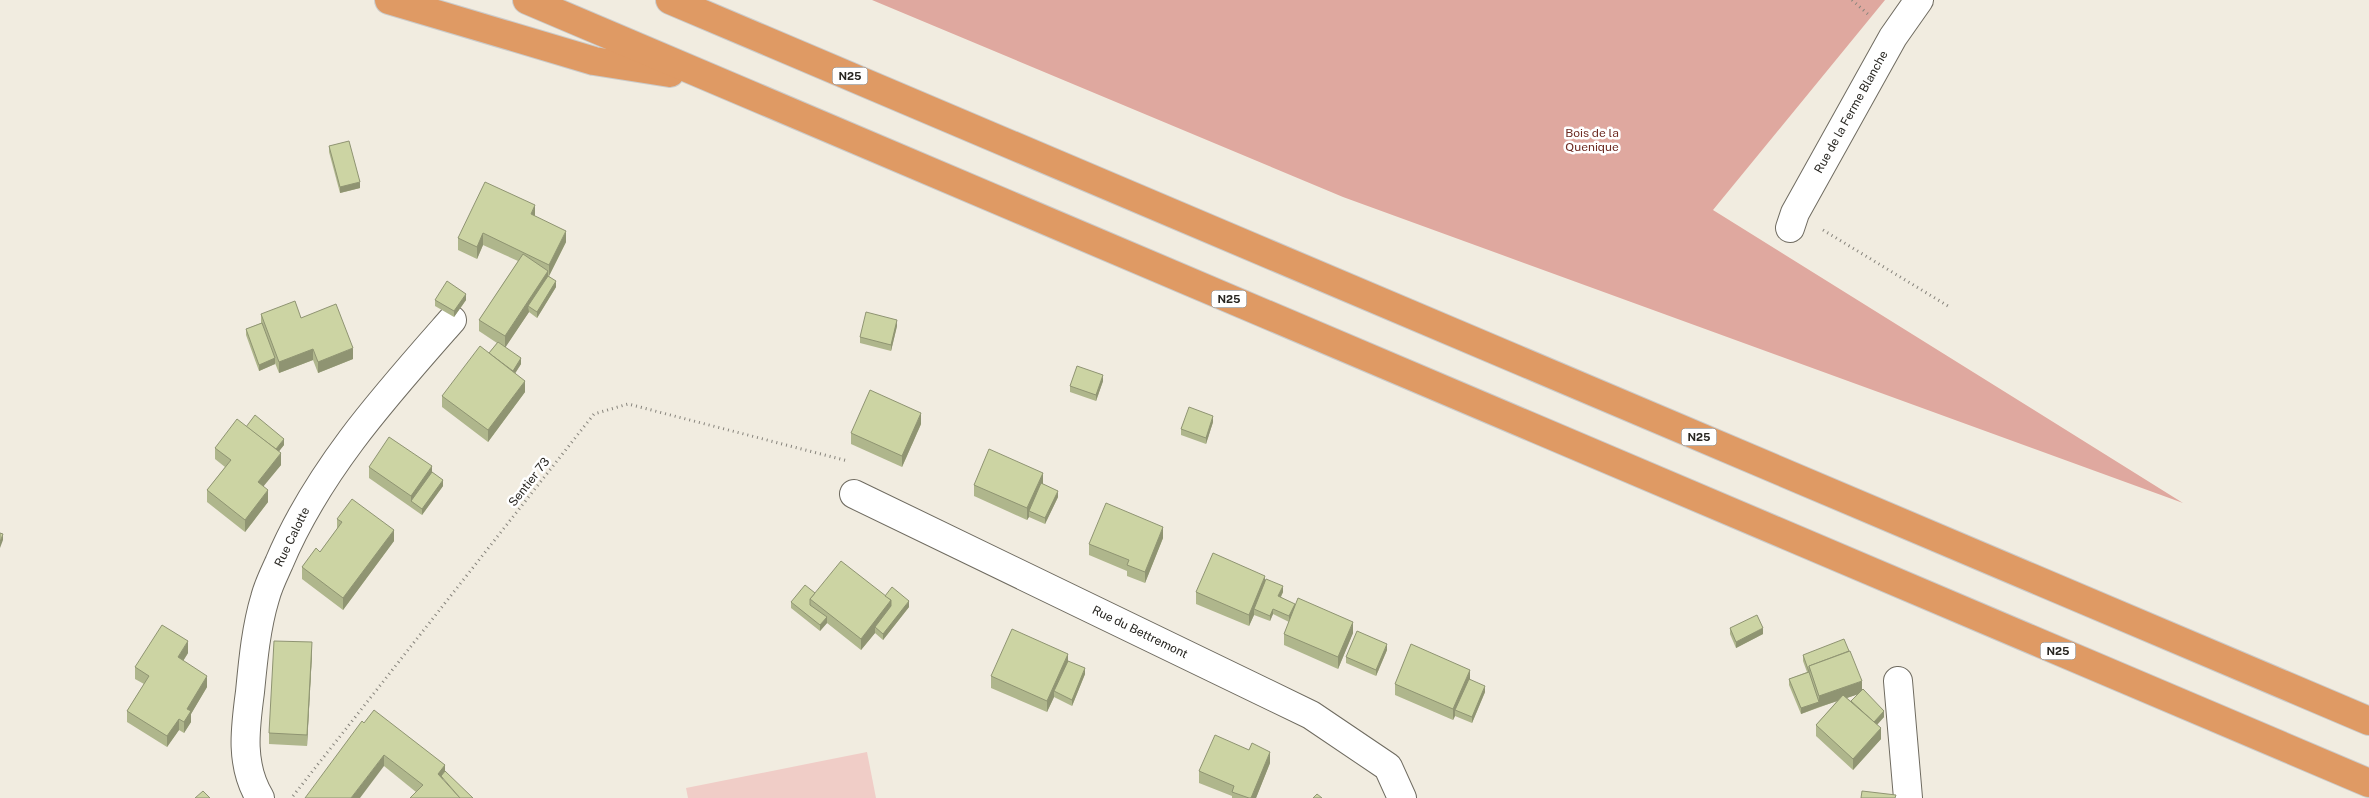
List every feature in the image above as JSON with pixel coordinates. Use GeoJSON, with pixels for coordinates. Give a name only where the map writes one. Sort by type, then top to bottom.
{"type":"FeatureCollection","features":[{"type":"Feature","properties":{"kind":"highway"},"geometry":{"type":"LineString","coordinates":[[389,0],[594,61],[710,79]]}},
{"type":"Feature","properties":{"kind":"highway","name":"N25"},"geometry":{"type":"LineString","coordinates":[[527,0],[2369,783]]}},
{"type":"Feature","properties":{"kind":"highway","name":"N25"},"geometry":{"type":"LineString","coordinates":[[670,0],[2369,721]]}},
{"type":"Feature","properties":{"kind":"street","name":"Rue de la Ferme Blanche"},"geometry":{"type":"LineString","coordinates":[[1792,221],[1894,37],[1919,0]]}},
{"type":"Feature","properties":{"kind":"street","name":"Rue Calotte"},"geometry":{"type":"LineString","coordinates":[[260,798],[252,785],[245,757],[246,723],[253,660],[265,597],[288,542],[314,492],[377,405],[452,320]]}},
{"type":"Feature","properties":{"kind":"street","name":"Rue du Bettremont"},"geometry":{"type":"LineString","coordinates":[[854,494],[1311,715],[1388,767],[1402,798]]}},
{"type":"Feature","properties":{"kind":"street"},"geometry":{"type":"LineString","coordinates":[[1898,681],[1908,798]]}},
{"type":"Feature","properties":{"kind":"path"},"geometry":{"type":"LineString","coordinates":[[1792,221],[1948,306]]}},
{"type":"Feature","properties":{"kind":"path","name":"Sentier 73"},"geometry":{"type":"LineString","coordinates":[[291,798],[594,414],[628,404],[856,463],[854,494]]}},
{"type":"Feature","properties":{"kind":"shaded area"},"geometry":{"type":"Polygon","coordinates":[[[867,752],[876,798],[688,798],[686,788],[867,752]]]}},
{"type":"Feature","properties":{"kind":"green space","name":"Bois de la Quenique"},"geometry":{"type":"Polygon","coordinates":[[[872,0],[1885,0],[1713,210],[2183,503],[1343,197],[872,0]]]}},
{"type":"Feature","properties":{"kind":"building"},"geometry":{"type":"Polygon","coordinates":[[[349,141],[360,182],[340,187],[329,146],[349,141]]]}},
{"type":"Feature","properties":{"kind":"building"},"geometry":{"type":"Polygon","coordinates":[[[485,182],[535,205],[531,214],[566,231],[549,265],[483,233],[477,247],[458,238],[485,182]]]}},
{"type":"Feature","properties":{"kind":"building"},"geometry":{"type":"Polygon","coordinates":[[[523,254],[548,271],[505,336],[479,320],[523,254]]]}},
{"type":"Feature","properties":{"kind":"building"},"geometry":{"type":"Polygon","coordinates":[[[548,276],[556,281],[537,312],[528,306],[548,276]]]}},
{"type":"Feature","properties":{"kind":"building"},"geometry":{"type":"Polygon","coordinates":[[[447,281],[466,294],[454,311],[435,300],[447,281]]]}},
{"type":"Feature","properties":{"kind":"building"},"geometry":{"type":"Polygon","coordinates":[[[295,301],[301,318],[336,304],[353,348],[318,362],[313,349],[279,362],[261,314],[295,301]]]}},
{"type":"Feature","properties":{"kind":"building"},"geometry":{"type":"Polygon","coordinates":[[[866,312],[897,320],[891,345],[860,337],[866,312]]]}},
{"type":"Feature","properties":{"kind":"building"},"geometry":{"type":"Polygon","coordinates":[[[262,323],[275,358],[259,365],[246,329],[262,323]]]}},
{"type":"Feature","properties":{"kind":"building"},"geometry":{"type":"Polygon","coordinates":[[[498,342],[521,358],[513,371],[489,353],[498,342]]]}},
{"type":"Feature","properties":{"kind":"building"},"geometry":{"type":"Polygon","coordinates":[[[480,346],[525,381],[488,430],[442,396],[480,346]]]}},
{"type":"Feature","properties":{"kind":"building"},"geometry":{"type":"Polygon","coordinates":[[[1077,366],[1103,375],[1096,395],[1070,386],[1077,366]]]}},
{"type":"Feature","properties":{"kind":"building"},"geometry":{"type":"Polygon","coordinates":[[[870,390],[921,413],[902,456],[851,433],[870,390]]]}},
{"type":"Feature","properties":{"kind":"building"},"geometry":{"type":"Polygon","coordinates":[[[1189,407],[1213,416],[1206,438],[1181,429],[1189,407]]]}},
{"type":"Feature","properties":{"kind":"building"},"geometry":{"type":"Polygon","coordinates":[[[255,415],[284,439],[276,449],[246,427],[255,415]]]}},
{"type":"Feature","properties":{"kind":"building"},"geometry":{"type":"Polygon","coordinates":[[[237,419],[281,453],[258,482],[268,490],[245,520],[207,490],[231,460],[215,448],[237,419]]]}},
{"type":"Feature","properties":{"kind":"building"},"geometry":{"type":"Polygon","coordinates":[[[389,437],[432,466],[411,496],[369,467],[389,437]]]}},
{"type":"Feature","properties":{"kind":"building"},"geometry":{"type":"Polygon","coordinates":[[[989,449],[1043,473],[1027,508],[974,485],[989,449]]]}},
{"type":"Feature","properties":{"kind":"building"},"geometry":{"type":"Polygon","coordinates":[[[432,472],[443,480],[422,509],[411,501],[432,472]]]}},
{"type":"Feature","properties":{"kind":"building"},"geometry":{"type":"Polygon","coordinates":[[[1041,483],[1058,491],[1045,518],[1029,511],[1041,483]]]}},
{"type":"Feature","properties":{"kind":"building"},"geometry":{"type":"Polygon","coordinates":[[[352,499],[394,530],[343,598],[302,567],[316,548],[320,552],[342,522],[337,519],[352,499]]]}},
{"type":"Feature","properties":{"kind":"building"},"geometry":{"type":"Polygon","coordinates":[[[1106,503],[1163,527],[1145,572],[1127,565],[1129,560],[1089,544],[1106,503]]]}},
{"type":"Feature","properties":{"kind":"building"},"geometry":{"type":"Polygon","coordinates":[[[1213,553],[1265,576],[1249,615],[1196,592],[1213,553]]]}},
{"type":"Feature","properties":{"kind":"building"},"geometry":{"type":"Polygon","coordinates":[[[841,561],[891,600],[861,639],[810,599],[841,561]]]}},
{"type":"Feature","properties":{"kind":"building"},"geometry":{"type":"Polygon","coordinates":[[[1266,579],[1283,586],[1278,596],[1295,604],[1289,616],[1273,609],[1270,616],[1254,609],[1266,579]]]}},
{"type":"Feature","properties":{"kind":"building"},"geometry":{"type":"Polygon","coordinates":[[[805,585],[815,593],[810,599],[810,605],[827,617],[820,625],[791,602],[805,585]]]}},
{"type":"Feature","properties":{"kind":"building"},"geometry":{"type":"Polygon","coordinates":[[[892,587],[909,601],[883,634],[875,627],[891,606],[891,600],[885,596],[892,587]]]}},
{"type":"Feature","properties":{"kind":"building"},"geometry":{"type":"Polygon","coordinates":[[[1298,598],[1353,622],[1338,657],[1284,634],[1298,598]]]}},
{"type":"Feature","properties":{"kind":"building"},"geometry":{"type":"Polygon","coordinates":[[[1757,615],[1763,628],[1736,642],[1730,628],[1757,615]]]}},
{"type":"Feature","properties":{"kind":"building"},"geometry":{"type":"Polygon","coordinates":[[[162,625],[188,641],[178,657],[207,676],[187,709],[191,711],[184,722],[179,719],[167,736],[127,711],[149,676],[135,667],[162,625]]]}},
{"type":"Feature","properties":{"kind":"building"},"geometry":{"type":"Polygon","coordinates":[[[1012,629],[1068,654],[1047,701],[991,676],[1012,629]]]}},
{"type":"Feature","properties":{"kind":"building"},"geometry":{"type":"Polygon","coordinates":[[[1357,631],[1387,644],[1376,670],[1346,657],[1357,631]]]}},
{"type":"Feature","properties":{"kind":"building"},"geometry":{"type":"Polygon","coordinates":[[[1844,639],[1849,651],[1809,666],[1809,672],[1803,655],[1844,639]]]}},
{"type":"Feature","properties":{"kind":"building"},"geometry":{"type":"Polygon","coordinates":[[[274,641],[312,642],[307,735],[269,733],[274,641]]]}},
{"type":"Feature","properties":{"kind":"building"},"geometry":{"type":"Polygon","coordinates":[[[1411,644],[1470,670],[1453,709],[1395,684],[1411,644]]]}},
{"type":"Feature","properties":{"kind":"building"},"geometry":{"type":"Polygon","coordinates":[[[1850,651],[1862,681],[1819,696],[1809,666],[1850,651]]]}},
{"type":"Feature","properties":{"kind":"building"},"geometry":{"type":"Polygon","coordinates":[[[1068,661],[1085,668],[1072,700],[1054,691],[1068,661]]]}},
{"type":"Feature","properties":{"kind":"building"},"geometry":{"type":"Polygon","coordinates":[[[1809,672],[1819,702],[1801,708],[1789,679],[1809,672]]]}},
{"type":"Feature","properties":{"kind":"building"},"geometry":{"type":"Polygon","coordinates":[[[1469,679],[1485,686],[1472,717],[1455,710],[1469,679]]]}},
{"type":"Feature","properties":{"kind":"building"},"geometry":{"type":"Polygon","coordinates":[[[1863,689],[1884,711],[1874,722],[1851,701],[1863,689]]]}},
{"type":"Feature","properties":{"kind":"building"},"geometry":{"type":"Polygon","coordinates":[[[1843,695],[1881,728],[1853,759],[1816,725],[1843,695]]]}},
{"type":"Feature","properties":{"kind":"building"},"geometry":{"type":"Polygon","coordinates":[[[374,710],[445,765],[438,774],[460,798],[410,798],[423,785],[384,755],[351,798],[305,798],[362,721],[364,723],[374,710]]]}},
{"type":"Feature","properties":{"kind":"building"},"geometry":{"type":"Polygon","coordinates":[[[1215,735],[1249,750],[1252,743],[1270,752],[1251,798],[1232,792],[1234,786],[1199,771],[1215,735]]]}},
{"type":"Feature","properties":{"kind":"building"},"geometry":{"type":"Polygon","coordinates":[[[445,771],[473,798],[460,798],[441,776],[445,771]]]}},
{"type":"Feature","properties":{"kind":"building"},"geometry":{"type":"Polygon","coordinates":[[[203,791],[210,798],[195,798],[203,791]]]}},
{"type":"Feature","properties":{"kind":"building"},"geometry":{"type":"Polygon","coordinates":[[[1862,791],[1896,795],[1895,798],[1861,798],[1862,791]]]}},
{"type":"Feature","properties":{"kind":"building"},"geometry":{"type":"Polygon","coordinates":[[[1317,794],[1322,798],[1313,798],[1317,794]]]}}]}
